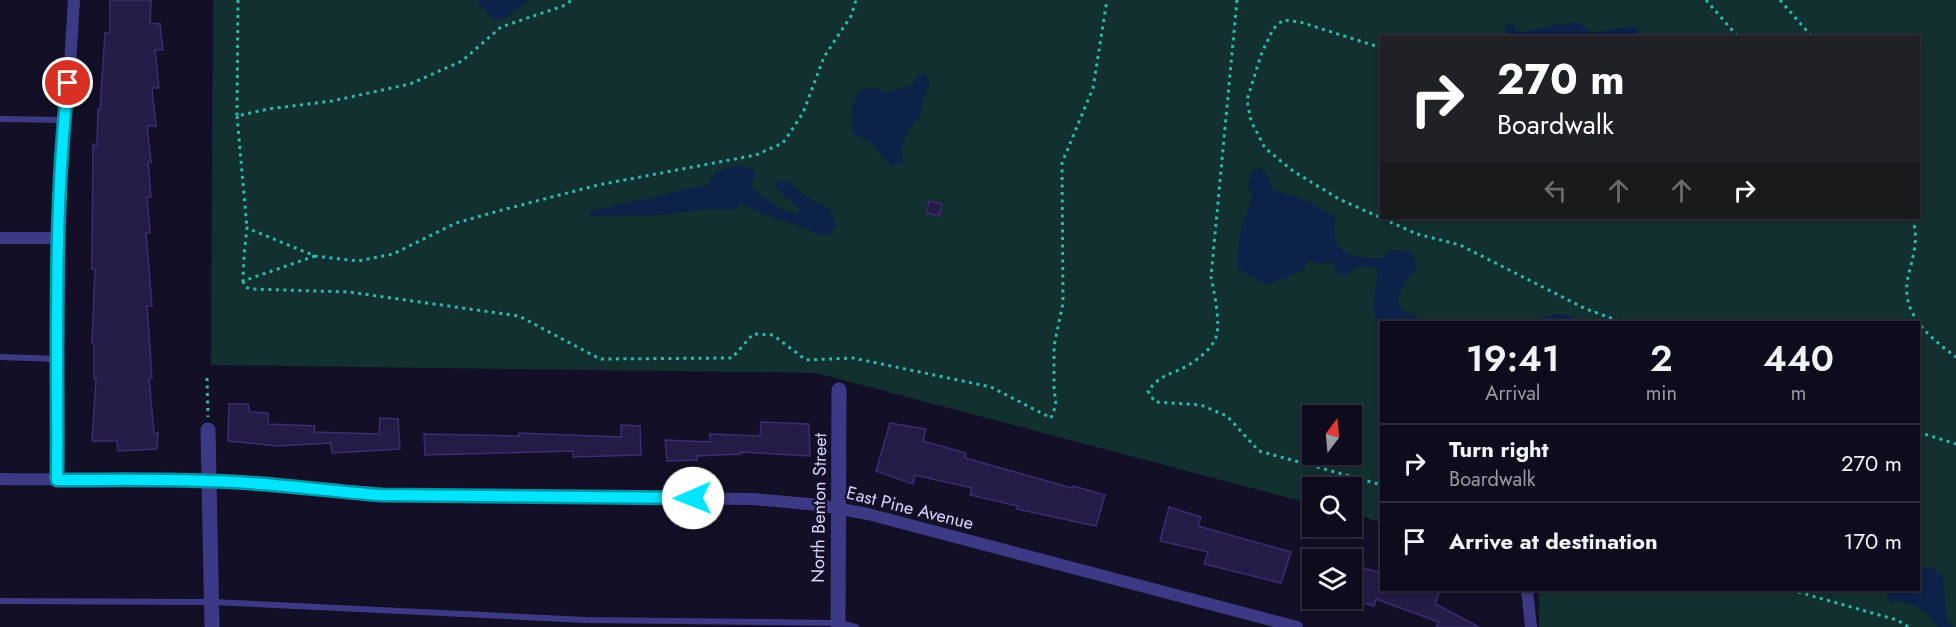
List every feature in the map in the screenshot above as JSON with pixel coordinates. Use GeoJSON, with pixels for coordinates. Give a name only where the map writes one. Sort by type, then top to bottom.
{"type":"FeatureCollection","features":[{"type":"Feature","properties":{"kind":"street"},"geometry":{"type":"LineString","coordinates":[[57,480],[59,238],[64,120],[74,0]]}},
{"type":"Feature","properties":{"kind":"street"},"geometry":{"type":"LineString","coordinates":[[0,238],[59,238]]}},
{"type":"Feature","properties":{"kind":"street","name":"North Benton Street"},"geometry":{"type":"LineString","coordinates":[[838,625],[839,390]]}},
{"type":"Feature","properties":{"kind":"street"},"geometry":{"type":"LineString","coordinates":[[208,430],[212,627]]}},
{"type":"Feature","properties":{"kind":"street","name":"East Pine Avenue"},"geometry":{"type":"LineString","coordinates":[[0,479],[210,481],[297,486],[382,495],[753,499],[819,505],[868,514],[1297,627]]}},
{"type":"Feature","properties":{"kind":"street"},"geometry":{"type":"LineString","coordinates":[[1527,591],[1531,627]]}},
{"type":"Feature","properties":{"kind":"lane"},"geometry":{"type":"LineString","coordinates":[[0,118],[64,120]]}},
{"type":"Feature","properties":{"kind":"lane"},"geometry":{"type":"LineString","coordinates":[[0,357],[58,359]]}},
{"type":"Feature","properties":{"kind":"lane"},"geometry":{"type":"LineString","coordinates":[[0,601],[212,602],[586,620],[856,627]]}},
{"type":"Feature","properties":{"kind":"path"},"geometry":{"type":"LineString","coordinates":[[238,0],[237,116],[247,228],[243,281],[245,287],[349,292],[519,316],[600,358],[732,358],[753,334],[773,335],[806,360],[853,358],[992,387],[1051,418],[1056,405],[1054,346],[1063,303],[1062,163],[1093,88],[1107,0]]}},
{"type":"Feature","properties":{"kind":"path"},"geometry":{"type":"LineString","coordinates":[[237,116],[410,84],[462,61],[501,27],[563,6],[572,0]]}},
{"type":"Feature","properties":{"kind":"path"},"geometry":{"type":"LineString","coordinates":[[247,228],[315,256],[358,261],[393,254],[456,223],[502,210],[598,185],[756,155],[783,143],[803,113],[824,57],[851,16],[856,0]]}},
{"type":"Feature","properties":{"kind":"path"},"geometry":{"type":"LineString","coordinates":[[1238,0],[1211,277],[1216,300],[1217,336],[1205,352],[1187,365],[1157,379],[1148,391],[1155,402],[1201,405],[1227,416],[1258,451],[1380,484]]}},
{"type":"Feature","properties":{"kind":"path"},"geometry":{"type":"LineString","coordinates":[[1706,0],[1737,36]]}},
{"type":"Feature","properties":{"kind":"path"},"geometry":{"type":"LineString","coordinates":[[1780,0],[1811,36]]}},
{"type":"Feature","properties":{"kind":"path"},"geometry":{"type":"LineString","coordinates":[[1380,47],[1300,22],[1283,21],[1273,29],[1261,55],[1247,100],[1251,121],[1265,148],[1293,171],[1339,199],[1380,217]]}},
{"type":"Feature","properties":{"kind":"path"},"geometry":{"type":"LineString","coordinates":[[1384,219],[1418,234],[1460,245],[1586,309],[1619,321]]}},
{"type":"Feature","properties":{"kind":"path"},"geometry":{"type":"LineString","coordinates":[[1912,219],[1916,247],[1906,293],[1911,311],[1918,321]]}},
{"type":"Feature","properties":{"kind":"path"},"geometry":{"type":"LineString","coordinates":[[243,281],[315,256]]}},
{"type":"Feature","properties":{"kind":"path"},"geometry":{"type":"LineString","coordinates":[[1920,324],[1928,336],[1956,357]]}},
{"type":"Feature","properties":{"kind":"path"},"geometry":{"type":"LineString","coordinates":[[207,378],[208,430]]}},
{"type":"Feature","properties":{"kind":"path"},"geometry":{"type":"LineString","coordinates":[[1920,433],[1956,444]]}},
{"type":"Feature","properties":{"kind":"path"},"geometry":{"type":"LineString","coordinates":[[1795,591],[1897,620],[1908,627]]}},
{"type":"Feature","properties":{"kind":"green space"},"geometry":{"type":"Polygon","coordinates":[[[213,0],[1956,0],[1956,627],[1539,627],[1539,591],[1920,591],[1920,321],[1380,321],[1380,522],[1362,517],[1362,477],[1302,477],[1302,501],[816,373],[211,365],[213,0]]]}},
{"type":"Feature","properties":{"kind":"water"},"geometry":{"type":"Polygon","coordinates":[[[478,0],[530,0],[505,18],[494,20],[478,0]]]}},
{"type":"Feature","properties":{"kind":"water"},"geometry":{"type":"Polygon","coordinates":[[[1569,22],[1578,23],[1592,33],[1633,26],[1638,30],[1635,36],[1508,36],[1504,26],[1515,23],[1515,30],[1524,32],[1569,22]]]}},
{"type":"Feature","properties":{"kind":"water"},"geometry":{"type":"Polygon","coordinates":[[[919,73],[926,75],[930,83],[918,119],[907,132],[901,149],[903,162],[892,165],[881,156],[870,140],[852,132],[855,99],[863,90],[872,88],[886,92],[911,85],[919,73]]]}},
{"type":"Feature","properties":{"kind":"water"},"geometry":{"type":"Polygon","coordinates":[[[735,165],[752,168],[756,174],[751,187],[781,210],[798,214],[800,209],[777,188],[775,184],[782,180],[789,182],[812,201],[828,208],[837,224],[831,233],[823,236],[767,216],[741,203],[737,209],[697,210],[660,215],[588,216],[591,211],[707,185],[715,173],[735,165]]]}},
{"type":"Feature","properties":{"kind":"water"},"geometry":{"type":"Polygon","coordinates":[[[1260,168],[1266,173],[1274,190],[1306,201],[1336,217],[1334,230],[1336,240],[1345,252],[1362,257],[1384,258],[1390,250],[1410,251],[1418,268],[1405,281],[1397,301],[1403,310],[1412,316],[1428,321],[1380,321],[1380,326],[1373,309],[1378,269],[1359,265],[1346,276],[1336,272],[1333,262],[1319,264],[1310,260],[1301,271],[1266,285],[1237,268],[1242,223],[1253,195],[1248,186],[1252,171],[1260,168]]]}},
{"type":"Feature","properties":{"kind":"water"},"geometry":{"type":"Polygon","coordinates":[[[1555,314],[1568,315],[1577,321],[1532,321],[1555,314]]]}},
{"type":"Feature","properties":{"kind":"water"},"geometry":{"type":"Polygon","coordinates":[[[1920,567],[1931,568],[1943,576],[1947,621],[1954,627],[1937,627],[1929,615],[1911,604],[1890,603],[1885,591],[1920,591],[1920,567]]]}},
{"type":"Feature","properties":{"kind":"building"},"geometry":{"type":"Polygon","coordinates":[[[110,0],[151,0],[150,23],[160,24],[163,50],[155,50],[159,88],[152,88],[156,126],[147,126],[151,162],[148,162],[151,197],[147,197],[150,233],[146,233],[152,306],[147,306],[152,378],[149,378],[154,433],[158,433],[157,449],[118,451],[117,441],[92,441],[96,378],[94,378],[94,343],[92,343],[95,269],[92,269],[93,144],[97,145],[105,33],[110,33],[110,0]]]}},
{"type":"Feature","properties":{"kind":"building"},"geometry":{"type":"Polygon","coordinates":[[[929,201],[942,204],[939,216],[927,213],[929,201]]]}},
{"type":"Feature","properties":{"kind":"building"},"geometry":{"type":"Polygon","coordinates":[[[229,404],[248,404],[250,412],[268,413],[268,424],[315,426],[314,432],[379,434],[380,418],[398,419],[400,449],[332,453],[331,443],[277,446],[228,441],[229,404]]]}},
{"type":"Feature","properties":{"kind":"building"},"geometry":{"type":"Polygon","coordinates":[[[761,422],[809,424],[810,456],[741,452],[741,454],[697,456],[697,460],[667,461],[665,440],[710,442],[710,434],[760,436],[761,422]]]}},
{"type":"Feature","properties":{"kind":"building"},"geometry":{"type":"Polygon","coordinates":[[[890,423],[926,429],[923,441],[966,453],[965,458],[1105,495],[1096,526],[1017,509],[1018,506],[970,495],[972,488],[915,475],[913,484],[876,471],[890,423]]]}},
{"type":"Feature","properties":{"kind":"building"},"geometry":{"type":"Polygon","coordinates":[[[621,425],[640,426],[641,455],[573,457],[573,451],[425,455],[424,434],[519,436],[519,433],[621,437],[621,425]]]}},
{"type":"Feature","properties":{"kind":"building"},"geometry":{"type":"Polygon","coordinates":[[[1169,507],[1201,517],[1198,526],[1291,552],[1281,583],[1204,564],[1208,552],[1160,541],[1169,507]]]}},
{"type":"Feature","properties":{"kind":"building"},"geometry":{"type":"Polygon","coordinates":[[[1362,568],[1380,572],[1380,591],[1440,591],[1435,604],[1479,627],[1436,627],[1439,622],[1376,599],[1374,606],[1362,603],[1362,568]]]}},
{"type":"Feature","properties":{"kind":"route"},"geometry":{"type":"LineString","coordinates":[[68,83],[63,128],[59,238],[57,480],[210,481],[297,486],[382,495],[693,498]]}}]}
